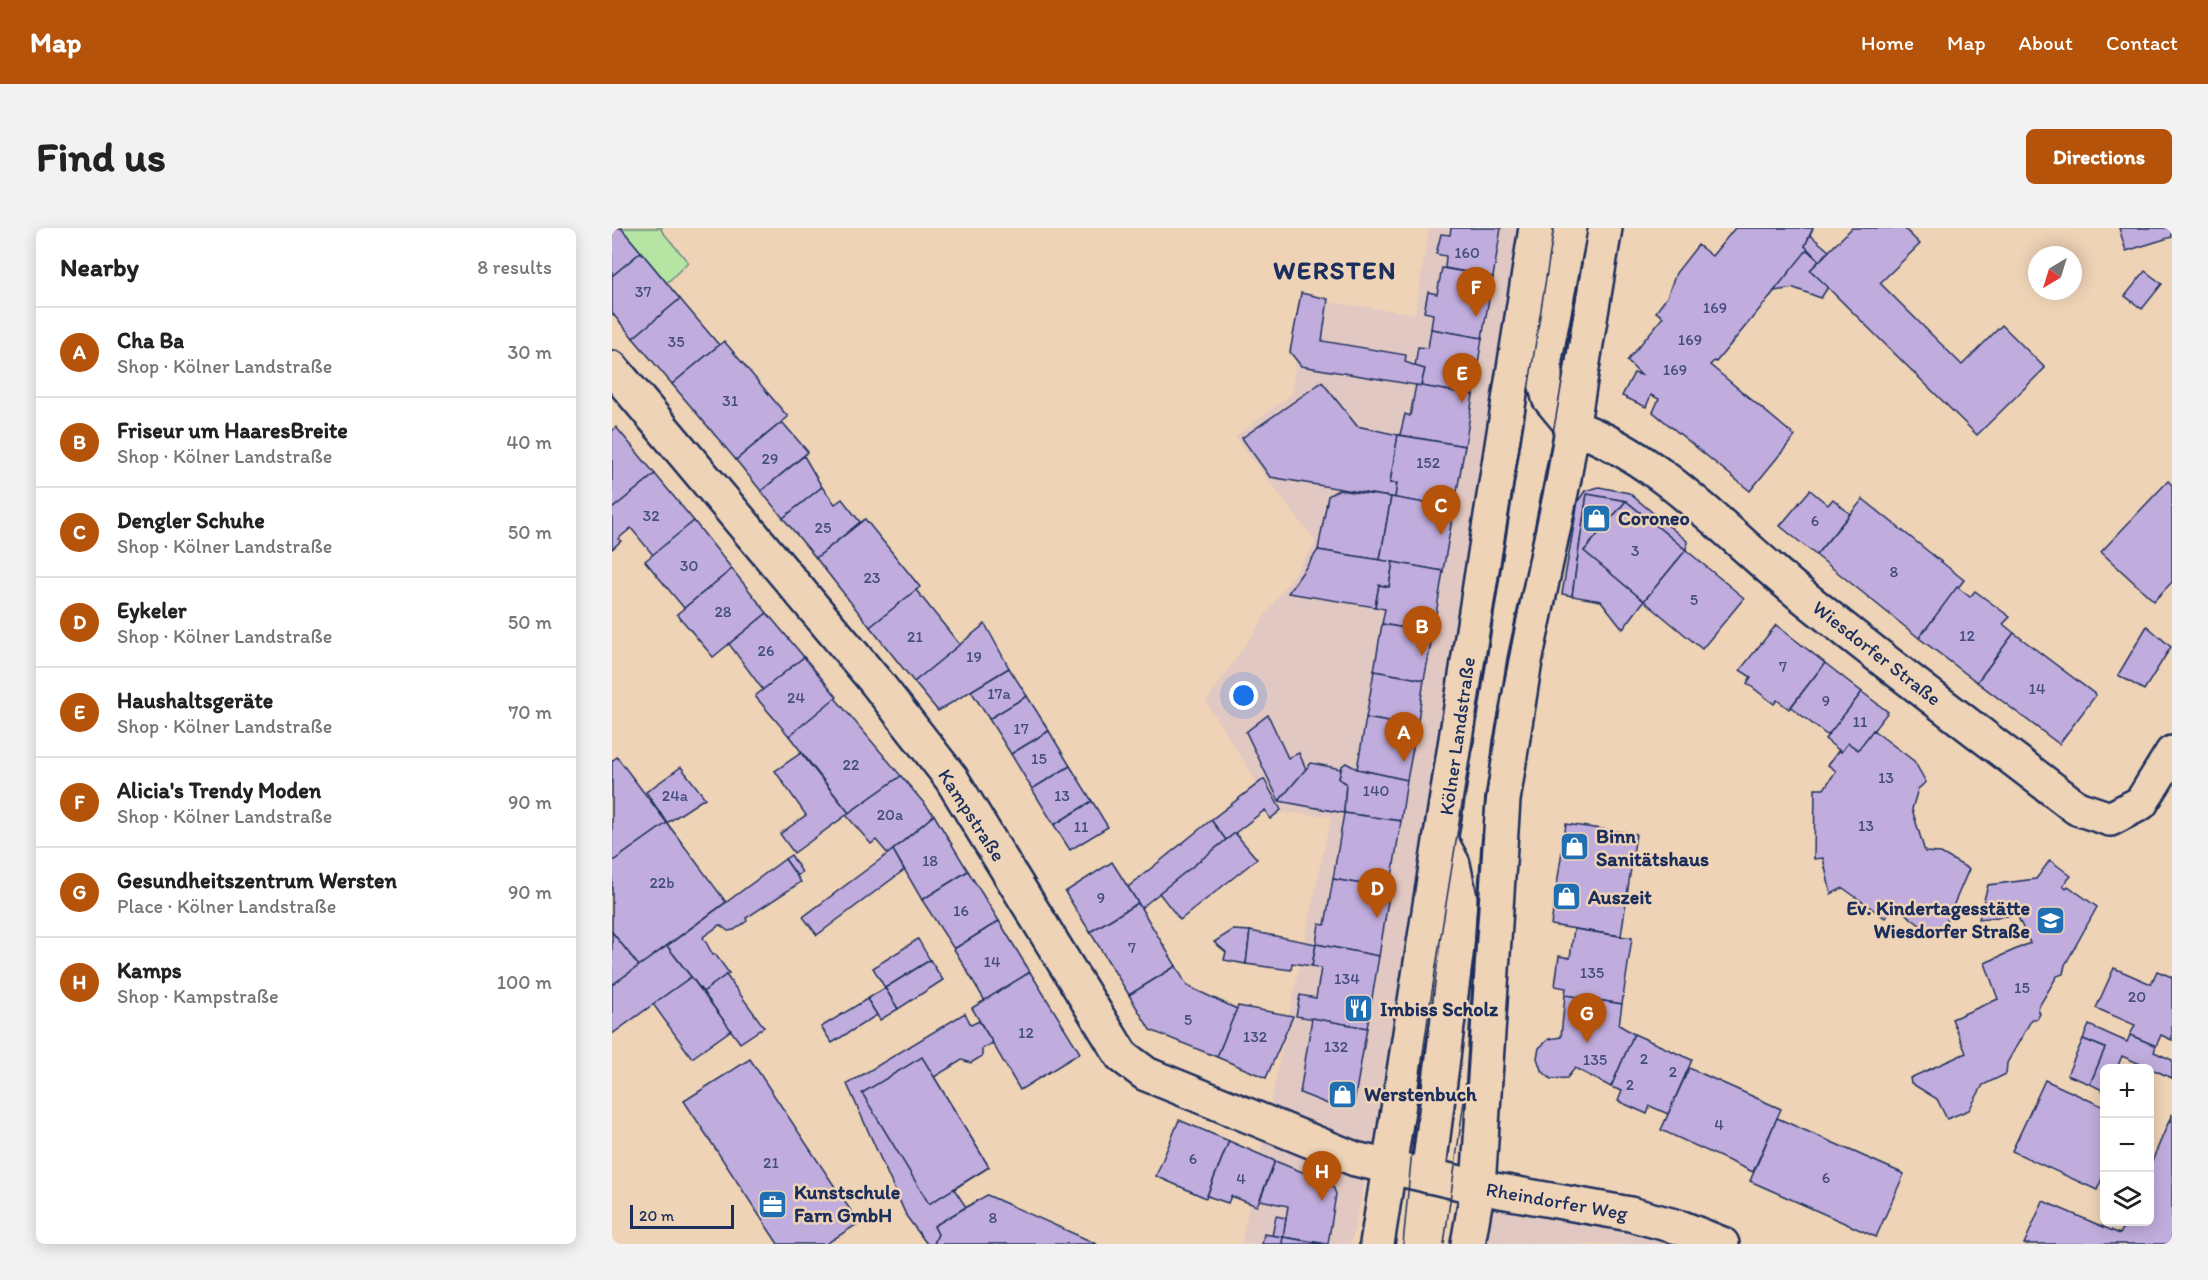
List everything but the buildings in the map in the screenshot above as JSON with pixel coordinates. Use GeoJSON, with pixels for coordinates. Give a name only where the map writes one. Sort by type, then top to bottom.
{"type":"FeatureCollection","features":[{"type":"Feature","properties":{"kind":"main road","name":"Kölner Landstraße"},"geometry":{"type":"LineString","coordinates":[[1377,1244],[1442,843],[1472,630],[1536,228]]}},
{"type":"Feature","properties":{"kind":"main road"},"geometry":{"type":"LineString","coordinates":[[1570,228],[1545,359],[1545,382],[1549,398],[1573,426]]}},
{"type":"Feature","properties":{"kind":"main road"},"geometry":{"type":"LineString","coordinates":[[1468,1244],[1478,1187],[1503,800],[1525,661],[1573,426],[1605,228]]}},
{"type":"Feature","properties":{"kind":"main road","name":"Kampstraße"},"geometry":{"type":"LineString","coordinates":[[612,368],[876,682],[951,778],[1122,1056],[1146,1074],[1355,1159],[1390,1167]]}},
{"type":"Feature","properties":{"kind":"main road","name":"Wiesdorfer Straße"},"geometry":{"type":"LineString","coordinates":[[1573,426],[1617,444],[1675,488],[1800,593],[2077,808],[2110,819],[2141,803],[2172,753]]}},
{"type":"Feature","properties":{"kind":"main road"},"geometry":{"type":"LineString","coordinates":[[1428,1176],[1457,947],[1460,898],[1453,864],[1442,843]]}},
{"type":"Feature","properties":{"kind":"main road","name":"Rheindorfer Weg"},"geometry":{"type":"LineString","coordinates":[[1390,1167],[1478,1187],[1630,1214],[1682,1227],[1722,1244]]}},
{"type":"Feature","properties":{"kind":"shaded area"},"geometry":{"type":"Polygon","coordinates":[[[1429,228],[1520,228],[1388,1074],[1351,1244],[1241,1244],[1331,816],[1276,812],[1206,702],[1316,542],[1235,437],[1292,394],[1302,298],[1415,314],[1429,228]]]}},
{"type":"Feature","properties":{"kind":"shaded area"},"geometry":{"type":"Polygon","coordinates":[[[1497,1199],[1694,1244],[1486,1244],[1497,1199]]]}},
{"type":"Feature","properties":{"kind":"green space"},"geometry":{"type":"Polygon","coordinates":[[[621,228],[662,228],[661,230],[688,262],[667,283],[621,228]]]}},
{"type":"Feature","properties":{"kind":"tram line"},"geometry":{"type":"LineString","coordinates":[[1403,1244],[1418,1088],[1430,1004],[1554,228]]}},
{"type":"Feature","properties":{"kind":"tram line"},"geometry":{"type":"LineString","coordinates":[[1444,1244],[1465,1094],[1481,845],[1493,741],[1556,417],[1588,228]]}},
{"type":"Feature","properties":{"kind":"place","name":"Alicia's Trendy Moden"},"geometry":{"type":"Point","coordinates":[1476,317]}},
{"type":"Feature","properties":{"kind":"place","name":"Haushaltsgeräte"},"geometry":{"type":"Point","coordinates":[1462,403]}},
{"type":"Feature","properties":{"kind":"place","name":"Coroneo"},"geometry":{"type":"Point","coordinates":[1597,518]}},
{"type":"Feature","properties":{"kind":"place","name":"Dengler Schuhe"},"geometry":{"type":"Point","coordinates":[1441,535]}},
{"type":"Feature","properties":{"kind":"place","name":"Friseur um HaaresBreite"},"geometry":{"type":"Point","coordinates":[1422,656]}},
{"type":"Feature","properties":{"kind":"place","name":"Cha Ba"},"geometry":{"type":"Point","coordinates":[1404,762]}},
{"type":"Feature","properties":{"kind":"place","name":"Binn Sanitätshaus"},"geometry":{"type":"Point","coordinates":[1575,847]}},
{"type":"Feature","properties":{"kind":"place","name":"Auszeit"},"geometry":{"type":"Point","coordinates":[1567,897]}},
{"type":"Feature","properties":{"kind":"place","name":"Eykeler"},"geometry":{"type":"Point","coordinates":[1377,918]}},
{"type":"Feature","properties":{"kind":"place","name":"Ev. Kindertagesstätte Wiesdorfer Straße"},"geometry":{"type":"Point","coordinates":[2051,920]}},
{"type":"Feature","properties":{"kind":"place","name":"Imbiss Scholz"},"geometry":{"type":"Point","coordinates":[1359,1009]}},
{"type":"Feature","properties":{"kind":"place","name":"Gesundheitszentrum Wersten"},"geometry":{"type":"Point","coordinates":[1587,1043]}},
{"type":"Feature","properties":{"kind":"place","name":"Werstenbuch"},"geometry":{"type":"Point","coordinates":[1343,1094]}},
{"type":"Feature","properties":{"kind":"place","name":"Kamps"},"geometry":{"type":"Point","coordinates":[1322,1201]}},
{"type":"Feature","properties":{"kind":"place","name":"Kunstschule Farn GmbH"},"geometry":{"type":"Point","coordinates":[773,1204]}},
{"type":"Feature","properties":{"kind":"district","name":"WERSTEN"},"geometry":{"type":"Point","coordinates":[1335,270]}}]}
